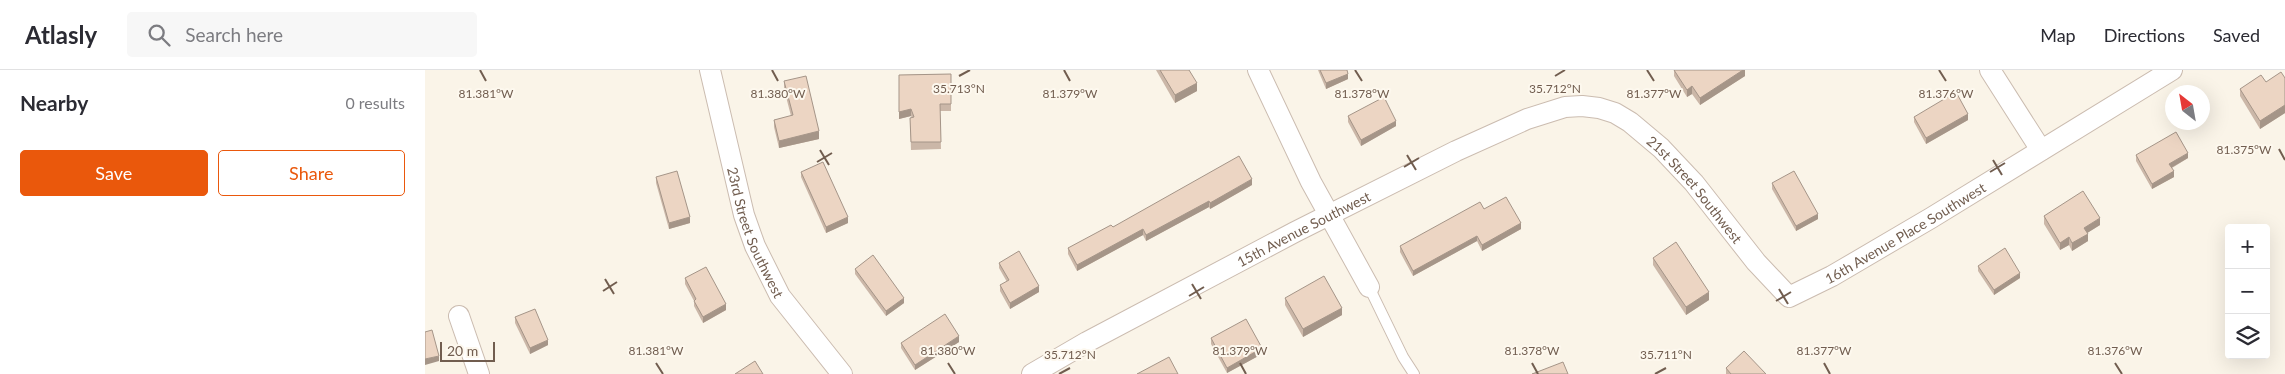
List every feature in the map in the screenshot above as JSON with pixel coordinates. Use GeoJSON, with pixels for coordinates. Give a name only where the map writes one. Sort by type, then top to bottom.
{"type":"FeatureCollection","features":[{"type":"Feature","properties":{"kind":"street","name":"23rd Street Southwest"},"geometry":{"type":"LineString","coordinates":[[710,70],[742,206],[755,246],[780,296],[843,374]]}},
{"type":"Feature","properties":{"kind":"street"},"geometry":{"type":"LineString","coordinates":[[1258,70],[1329,215],[1369,287]]}},
{"type":"Feature","properties":{"kind":"street"},"geometry":{"type":"LineString","coordinates":[[1990,70],[2041,150]]}},
{"type":"Feature","properties":{"kind":"street","name":"16th Avenue Place Southwest"},"geometry":{"type":"LineString","coordinates":[[1789,297],[1832,276],[1923,223],[2172,70]]}},
{"type":"Feature","properties":{"kind":"street","name":"15th Avenue Southwest"},"geometry":{"type":"LineString","coordinates":[[1032,374],[1087,342],[1329,215],[1456,151],[1527,119],[1565,107],[1582,106]]}},
{"type":"Feature","properties":{"kind":"street","name":"21st Street Southwest"},"geometry":{"type":"LineString","coordinates":[[1582,106],[1615,113],[1630,122],[1661,148],[1694,183],[1756,262],[1789,297]]}},
{"type":"Feature","properties":{"kind":"street"},"geometry":{"type":"LineString","coordinates":[[459,316],[479,374]]}},
{"type":"Feature","properties":{"kind":"lane"},"geometry":{"type":"LineString","coordinates":[[1369,287],[1403,357],[1414,374]]}},
{"type":"Feature","properties":{"kind":"building"},"geometry":{"type":"Polygon","coordinates":[[[1160,70],[1189,70],[1197,83],[1175,95],[1160,70]]]}},
{"type":"Feature","properties":{"kind":"building"},"geometry":{"type":"Polygon","coordinates":[[[1320,70],[1347,70],[1348,74],[1326,83],[1320,70]]]}},
{"type":"Feature","properties":{"kind":"building"},"geometry":{"type":"Polygon","coordinates":[[[1674,70],[1743,70],[1700,98],[1692,86],[1687,90],[1674,70]]]}},
{"type":"Feature","properties":{"kind":"building"},"geometry":{"type":"Polygon","coordinates":[[[2281,72],[2285,78],[2285,105],[2260,121],[2240,89],[2261,75],[2266,82],[2281,72]]]}},
{"type":"Feature","properties":{"kind":"building"},"geometry":{"type":"Polygon","coordinates":[[[951,74],[951,104],[940,104],[941,142],[911,142],[910,118],[914,117],[911,109],[899,112],[899,75],[951,74]]]}},
{"type":"Feature","properties":{"kind":"building"},"geometry":{"type":"Polygon","coordinates":[[[806,76],[819,131],[779,141],[774,120],[793,115],[784,81],[806,76]]]}},
{"type":"Feature","properties":{"kind":"building"},"geometry":{"type":"Polygon","coordinates":[[[1956,92],[1968,114],[1926,138],[1914,117],[1956,92]]]}},
{"type":"Feature","properties":{"kind":"building"},"geometry":{"type":"Polygon","coordinates":[[[1384,97],[1396,121],[1361,140],[1348,116],[1384,97]]]}},
{"type":"Feature","properties":{"kind":"building"},"geometry":{"type":"Polygon","coordinates":[[[2176,132],[2188,153],[2169,164],[2174,171],[2152,184],[2136,155],[2176,132]]]}},
{"type":"Feature","properties":{"kind":"building"},"geometry":{"type":"Polygon","coordinates":[[[1239,156],[1252,179],[1210,203],[1209,201],[1146,235],[1143,229],[1077,265],[1068,248],[1111,225],[1113,227],[1239,156]]]}},
{"type":"Feature","properties":{"kind":"building"},"geometry":{"type":"Polygon","coordinates":[[[823,162],[848,217],[826,227],[801,172],[823,162]]]}},
{"type":"Feature","properties":{"kind":"building"},"geometry":{"type":"Polygon","coordinates":[[[677,171],[690,217],[669,223],[656,177],[677,171]]]}},
{"type":"Feature","properties":{"kind":"building"},"geometry":{"type":"Polygon","coordinates":[[[1794,171],[1818,214],[1796,226],[1772,183],[1794,171]]]}},
{"type":"Feature","properties":{"kind":"building"},"geometry":{"type":"Polygon","coordinates":[[[2083,191],[2100,218],[2084,228],[2088,234],[2072,243],[2069,237],[2060,243],[2044,216],[2083,191]]]}},
{"type":"Feature","properties":{"kind":"building"},"geometry":{"type":"Polygon","coordinates":[[[1506,197],[1521,223],[1482,245],[1477,236],[1413,271],[1400,246],[1480,202],[1484,209],[1506,197]]]}},
{"type":"Feature","properties":{"kind":"building"},"geometry":{"type":"Polygon","coordinates":[[[1676,242],[1709,292],[1686,307],[1653,258],[1676,242]]]}},
{"type":"Feature","properties":{"kind":"building"},"geometry":{"type":"Polygon","coordinates":[[[2005,248],[2020,273],[1994,290],[1978,266],[2005,248]]]}},
{"type":"Feature","properties":{"kind":"building"},"geometry":{"type":"Polygon","coordinates":[[[1019,251],[1039,286],[1010,303],[1000,285],[1009,280],[999,263],[1019,251]]]}},
{"type":"Feature","properties":{"kind":"building"},"geometry":{"type":"Polygon","coordinates":[[[873,255],[904,298],[886,311],[855,269],[873,255]]]}},
{"type":"Feature","properties":{"kind":"building"},"geometry":{"type":"Polygon","coordinates":[[[706,267],[726,304],[703,317],[685,278],[706,267]]]}},
{"type":"Feature","properties":{"kind":"building"},"geometry":{"type":"Polygon","coordinates":[[[1324,276],[1342,308],[1303,329],[1285,298],[1324,276]]]}},
{"type":"Feature","properties":{"kind":"building"},"geometry":{"type":"Polygon","coordinates":[[[535,309],[548,340],[530,348],[515,317],[535,309]]]}},
{"type":"Feature","properties":{"kind":"building"},"geometry":{"type":"Polygon","coordinates":[[[945,314],[959,336],[915,365],[901,343],[945,314]]]}},
{"type":"Feature","properties":{"kind":"building"},"geometry":{"type":"Polygon","coordinates":[[[1246,319],[1262,348],[1227,368],[1211,338],[1246,319]]]}},
{"type":"Feature","properties":{"kind":"building"},"geometry":{"type":"Polygon","coordinates":[[[432,330],[439,356],[425,359],[425,332],[432,330]]]}},
{"type":"Feature","properties":{"kind":"building"},"geometry":{"type":"Polygon","coordinates":[[[1744,351],[1766,374],[1731,374],[1726,368],[1744,351]]]}},
{"type":"Feature","properties":{"kind":"building"},"geometry":{"type":"Polygon","coordinates":[[[1169,357],[1178,374],[1137,374],[1169,357]]]}},
{"type":"Feature","properties":{"kind":"building"},"geometry":{"type":"Polygon","coordinates":[[[755,361],[763,374],[735,374],[755,361]]]}},
{"type":"Feature","properties":{"kind":"building"},"geometry":{"type":"Polygon","coordinates":[[[1563,362],[1568,374],[1532,374],[1563,362]]]}}]}
